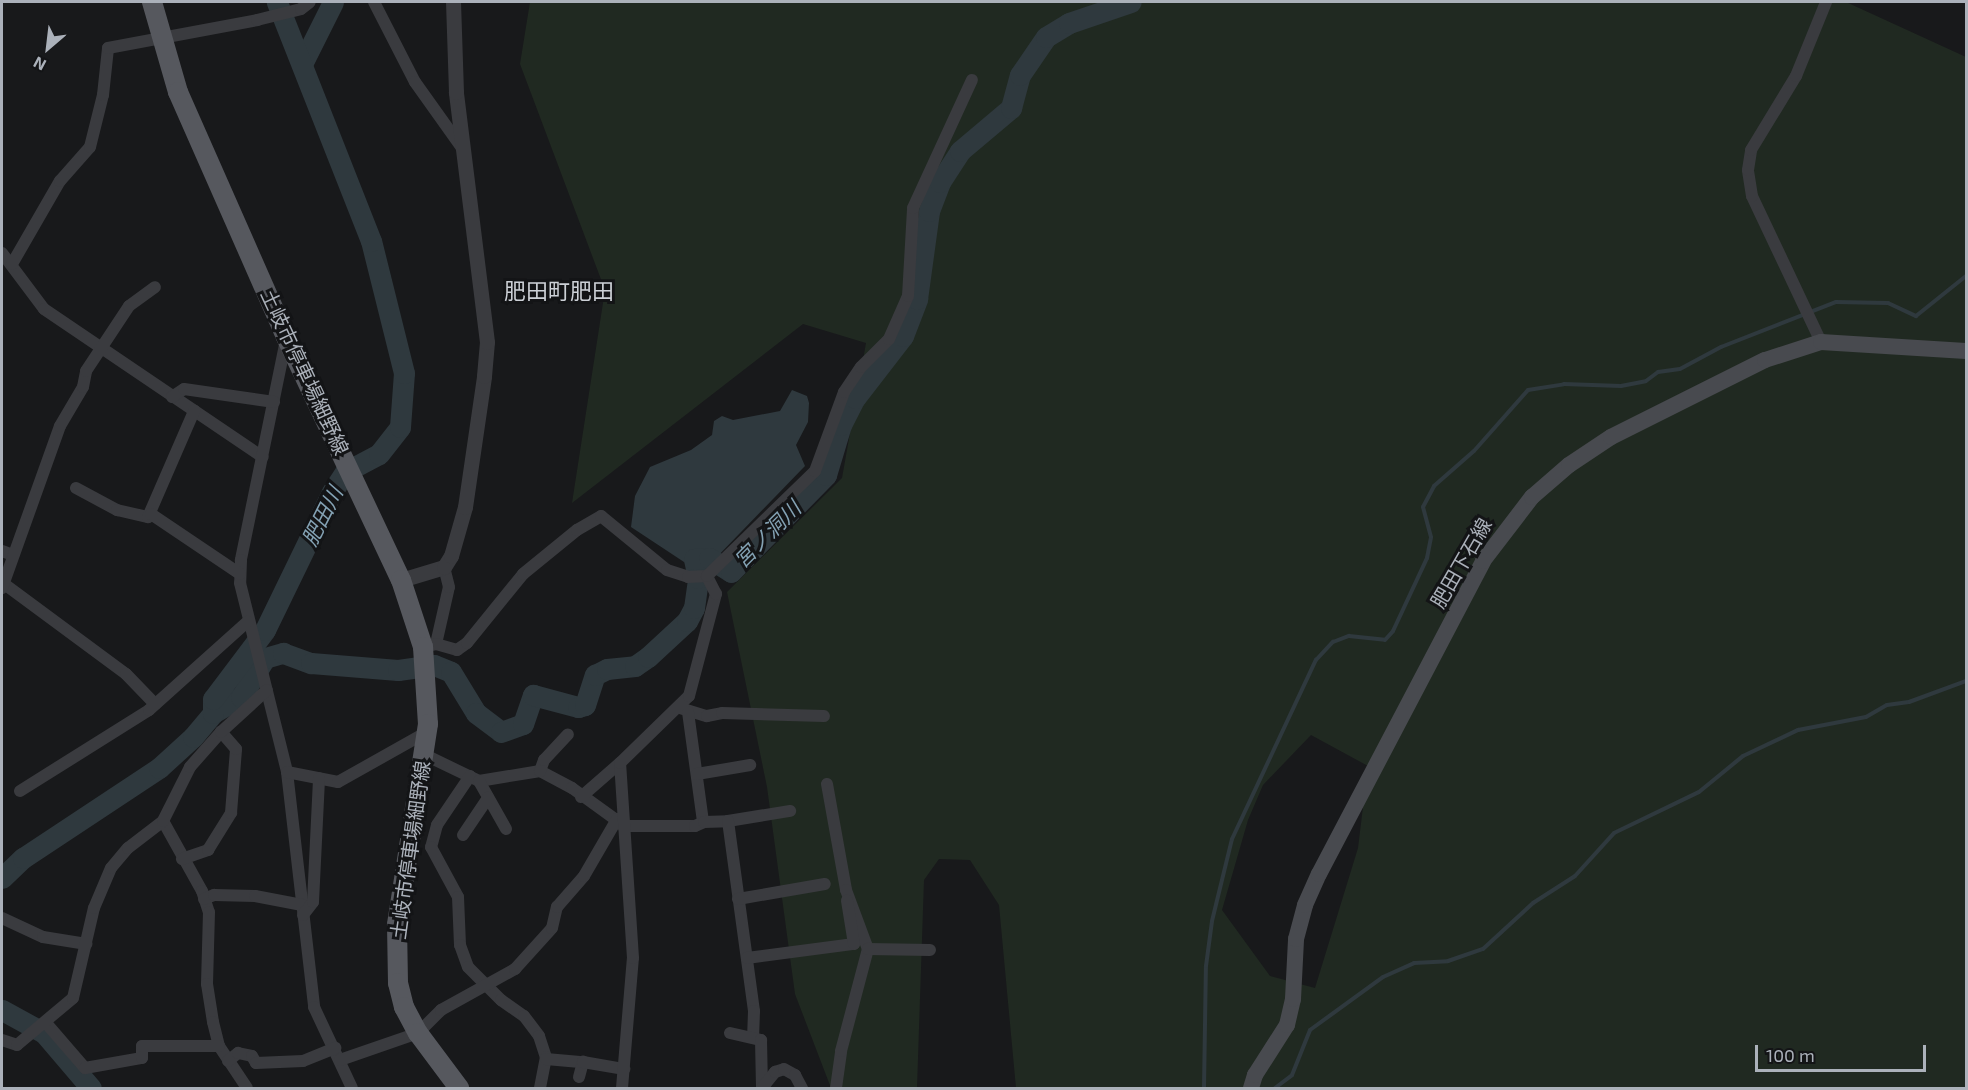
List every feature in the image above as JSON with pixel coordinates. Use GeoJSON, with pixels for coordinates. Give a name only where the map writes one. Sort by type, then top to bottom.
{"type":"FeatureCollection","features":[{"type":"Feature","properties":{"kind":"main road","name":"土岐市停車場細野線"},"geometry":{"type":"LineString","coordinates":[[152,2],[178,92],[286,337],[344,453],[429,646],[427,732],[396,953],[404,1007],[418,1033],[459,1089]]}},
{"type":"Feature","properties":{"kind":"main road","name":"肥田下石線"},"geometry":{"type":"LineString","coordinates":[[1251,1089],[1255,1075],[1287,1025],[1293,999],[1296,939],[1314,884],[1483,561],[1506,526],[1562,472],[1611,437],[1765,360],[1821,342],[1966,351]]}},
{"type":"Feature","properties":{"kind":"street"},"geometry":{"type":"LineString","coordinates":[[374,2],[415,82],[462,148]]}},
{"type":"Feature","properties":{"kind":"street"},"geometry":{"type":"LineString","coordinates":[[453,2],[462,148],[487,342],[465,507],[444,567],[449,587],[429,646],[457,650],[467,643],[523,574],[577,530],[601,516],[667,570],[688,577],[707,576],[815,471],[844,392],[861,367],[889,339],[908,296],[913,208],[972,80]]}},
{"type":"Feature","properties":{"kind":"street"},"geometry":{"type":"LineString","coordinates":[[1821,342],[1752,196],[1748,170],[1751,150],[1796,76],[1826,2]]}},
{"type":"Feature","properties":{"kind":"street"},"geometry":{"type":"LineString","coordinates":[[12,264],[60,181],[90,147],[103,95],[108,48],[162,40],[256,20],[306,5]]}},
{"type":"Feature","properties":{"kind":"street"},"geometry":{"type":"LineString","coordinates":[[2,253],[44,309],[263,457]]}},
{"type":"Feature","properties":{"kind":"street"},"geometry":{"type":"LineString","coordinates":[[155,287],[129,306],[86,371],[83,387],[60,426],[7,553],[2,586],[126,674],[155,704]]}},
{"type":"Feature","properties":{"kind":"street"},"geometry":{"type":"LineString","coordinates":[[286,337],[240,574],[247,622],[264,673],[286,772],[314,1007],[352,1089]]}},
{"type":"Feature","properties":{"kind":"street"},"geometry":{"type":"LineString","coordinates":[[172,397],[184,389],[274,402]]}},
{"type":"Feature","properties":{"kind":"street"},"geometry":{"type":"LineString","coordinates":[[151,514],[194,411]]}},
{"type":"Feature","properties":{"kind":"street"},"geometry":{"type":"LineString","coordinates":[[76,488],[134,516],[151,514],[240,574]]}},
{"type":"Feature","properties":{"kind":"street"},"geometry":{"type":"LineString","coordinates":[[401,580],[444,567]]}},
{"type":"Feature","properties":{"kind":"street"},"geometry":{"type":"LineString","coordinates":[[581,797],[684,710],[693,686],[716,594],[707,576]]}},
{"type":"Feature","properties":{"kind":"street"},"geometry":{"type":"LineString","coordinates":[[20,791],[155,704],[247,622]]}},
{"type":"Feature","properties":{"kind":"street"},"geometry":{"type":"LineString","coordinates":[[2,1040],[17,1045],[73,998],[98,896],[111,868],[128,848],[163,822],[190,767],[221,732],[267,690]]}},
{"type":"Feature","properties":{"kind":"street"},"geometry":{"type":"LineString","coordinates":[[684,710],[707,716],[722,713],[824,716]]}},
{"type":"Feature","properties":{"kind":"street"},"geometry":{"type":"LineString","coordinates":[[684,710],[703,822]]}},
{"type":"Feature","properties":{"kind":"street"},"geometry":{"type":"LineString","coordinates":[[182,859],[208,850],[231,813],[236,748],[221,732]]}},
{"type":"Feature","properties":{"kind":"street"},"geometry":{"type":"LineString","coordinates":[[286,772],[319,778],[346,779],[427,732]]}},
{"type":"Feature","properties":{"kind":"street"},"geometry":{"type":"LineString","coordinates":[[540,771],[544,760],[568,735]]}},
{"type":"Feature","properties":{"kind":"street"},"geometry":{"type":"LineString","coordinates":[[423,754],[475,779],[506,830]]}},
{"type":"Feature","properties":{"kind":"street"},"geometry":{"type":"LineString","coordinates":[[621,763],[621,823],[633,958],[622,1089]]}},
{"type":"Feature","properties":{"kind":"street"},"geometry":{"type":"LineString","coordinates":[[696,774],[750,765]]}},
{"type":"Feature","properties":{"kind":"street"},"geometry":{"type":"LineString","coordinates":[[540,1089],[546,1059],[539,1036],[528,1021],[488,985],[463,958],[458,897],[431,847],[437,825],[475,779],[540,771],[621,823],[695,826],[703,822],[728,821],[790,811]]}},
{"type":"Feature","properties":{"kind":"street"},"geometry":{"type":"LineString","coordinates":[[302,910],[313,902],[319,778]]}},
{"type":"Feature","properties":{"kind":"street"},"geometry":{"type":"LineString","coordinates":[[747,958],[854,944],[849,895],[827,784]]}},
{"type":"Feature","properties":{"kind":"street"},"geometry":{"type":"LineString","coordinates":[[463,835],[488,798]]}},
{"type":"Feature","properties":{"kind":"street"},"geometry":{"type":"LineString","coordinates":[[728,821],[747,958],[753,1036]]}},
{"type":"Feature","properties":{"kind":"street"},"geometry":{"type":"LineString","coordinates":[[163,822],[209,912],[207,984],[219,1046],[248,1089]]}},
{"type":"Feature","properties":{"kind":"street"},"geometry":{"type":"LineString","coordinates":[[340,1060],[418,1033],[441,1010],[515,969],[552,928],[557,907],[584,876],[621,823]]}},
{"type":"Feature","properties":{"kind":"street"},"geometry":{"type":"LineString","coordinates":[[738,899],[825,884]]}},
{"type":"Feature","properties":{"kind":"street"},"geometry":{"type":"LineString","coordinates":[[836,1089],[841,1051],[868,950],[849,895]]}},
{"type":"Feature","properties":{"kind":"street"},"geometry":{"type":"LineString","coordinates":[[204,899],[214,896],[255,896],[302,910]]}},
{"type":"Feature","properties":{"kind":"street"},"geometry":{"type":"LineString","coordinates":[[2,919],[43,937],[86,944]]}},
{"type":"Feature","properties":{"kind":"street"},"geometry":{"type":"LineString","coordinates":[[868,950],[930,950]]}},
{"type":"Feature","properties":{"kind":"street"},"geometry":{"type":"LineString","coordinates":[[45,1023],[85,1068],[142,1058],[142,1046],[219,1046]]}},
{"type":"Feature","properties":{"kind":"street"},"geometry":{"type":"LineString","coordinates":[[730,1033],[753,1036],[761,1040],[762,1088]]}},
{"type":"Feature","properties":{"kind":"street"},"geometry":{"type":"LineString","coordinates":[[228,1060],[238,1053],[252,1056],[256,1063],[303,1060],[334,1048]]}},
{"type":"Feature","properties":{"kind":"street"},"geometry":{"type":"LineString","coordinates":[[546,1059],[583,1062],[624,1070]]}},
{"type":"Feature","properties":{"kind":"street"},"geometry":{"type":"LineString","coordinates":[[579,1077],[583,1062]]}},
{"type":"Feature","properties":{"kind":"street"},"geometry":{"type":"LineString","coordinates":[[762,1088],[775,1072],[784,1069],[795,1075],[802,1089]]}},
{"type":"Feature","properties":{"kind":"shaded area"},"geometry":{"type":"Polygon","coordinates":[[[530,2],[1846,2],[1966,57],[1966,1088],[1016,1088],[999,905],[970,860],[939,859],[924,880],[917,1088],[831,1088],[795,994],[767,787],[727,592],[842,478],[866,343],[803,324],[572,503],[605,290],[520,64],[530,2]],[[1311,735],[1263,785],[1248,820],[1222,910],[1270,976],[1315,988],[1358,848],[1368,766],[1311,735]]]}},
{"type":"Feature","properties":{"kind":"shaded area"},"geometry":{"type":"Polygon","coordinates":[[[792,390],[807,396],[809,403],[808,422],[796,445],[805,466],[712,562],[684,562],[631,527],[635,496],[650,467],[691,450],[712,435],[714,421],[722,416],[733,420],[780,411],[792,390]]]}},
{"type":"Feature","properties":{"kind":"waterway","name":"肥田川"},"geometry":{"type":"LineString","coordinates":[[2,878],[23,858],[159,768],[193,737],[213,713],[213,699],[265,630],[332,492],[345,472],[379,454],[400,427],[404,373],[371,241],[277,2]]}},
{"type":"Feature","properties":{"kind":"waterway"},"geometry":{"type":"LineString","coordinates":[[302,64],[333,2]]}},
{"type":"Feature","properties":{"kind":"waterway","name":"宮ノ洞川"},"geometry":{"type":"LineString","coordinates":[[213,713],[241,697],[265,658],[283,653],[311,663],[398,670],[434,665],[451,672],[476,713],[501,732],[523,724],[533,695],[578,707],[585,705],[595,675],[607,669],[635,666],[648,657],[687,621],[694,608],[698,578],[694,559],[709,558],[731,572],[826,475],[841,425],[855,398],[903,336],[917,299],[929,211],[940,182],[960,151],[1011,108],[1020,75],[1046,37],[1069,23],[1131,2]]}},
{"type":"Feature","properties":{"kind":"waterway"},"geometry":{"type":"LineString","coordinates":[[1204,1088],[1206,966],[1212,921],[1232,839],[1316,660],[1333,642],[1349,636],[1385,640],[1393,631],[1427,558],[1431,537],[1423,507],[1434,486],[1474,451],[1528,390],[1564,384],[1621,386],[1646,381],[1658,372],[1680,369],[1721,347],[1836,302],[1888,303],[1916,316],[1966,276]]}},
{"type":"Feature","properties":{"kind":"waterway"},"geometry":{"type":"LineString","coordinates":[[1275,1088],[1292,1075],[1310,1030],[1383,977],[1414,963],[1448,961],[1483,949],[1533,903],[1575,876],[1614,833],[1699,792],[1743,756],[1798,730],[1866,717],[1887,705],[1909,702],[1966,681]]}},
{"type":"Feature","properties":{"kind":"waterway","name":"肥田川"},"geometry":{"type":"LineString","coordinates":[[2,1010],[44,1033],[91,1088]]}},
{"type":"Feature","properties":{"kind":"district","name":"肥田町肥田"},"geometry":{"type":"Point","coordinates":[559,291]}}]}
